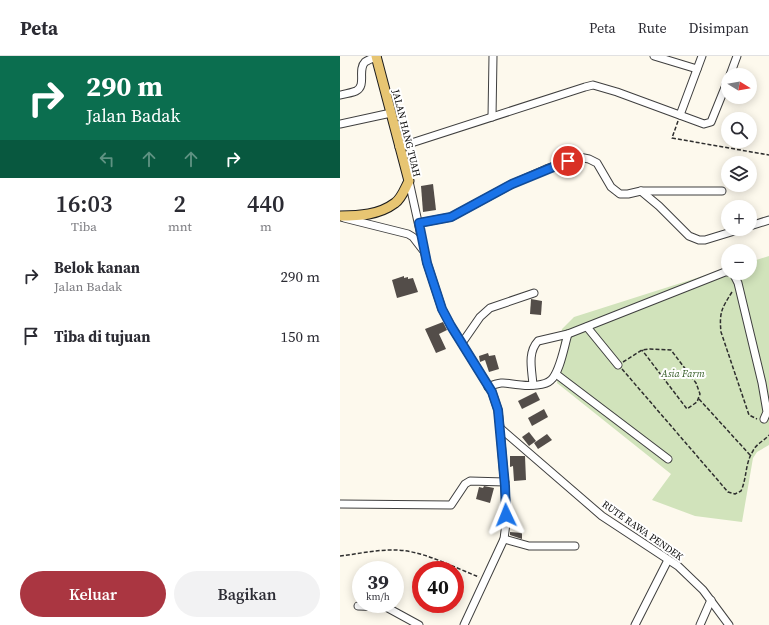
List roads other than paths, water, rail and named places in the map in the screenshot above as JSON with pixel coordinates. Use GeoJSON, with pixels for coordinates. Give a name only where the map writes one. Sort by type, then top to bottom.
{"type":"FeatureCollection","features":[{"type":"Feature","properties":{"kind":"main road","name":"JALAN HANG TUAH"},"geometry":{"type":"LineString","coordinates":[[340,217],[376,213],[396,202],[403,194],[409,181],[376,56]]}},
{"type":"Feature","properties":{"kind":"street"},"geometry":{"type":"LineString","coordinates":[[340,95],[356,91],[359,88],[362,83],[362,67],[365,62],[376,56]]}},
{"type":"Feature","properties":{"kind":"street"},"geometry":{"type":"LineString","coordinates":[[492,56],[492,117]]}},
{"type":"Feature","properties":{"kind":"street"},"geometry":{"type":"LineString","coordinates":[[654,56],[697,69]]}},
{"type":"Feature","properties":{"kind":"street"},"geometry":{"type":"LineString","coordinates":[[680,115],[702,56]]}},
{"type":"Feature","properties":{"kind":"street"},"geometry":{"type":"LineString","coordinates":[[733,68],[737,56]]}},
{"type":"Feature","properties":{"kind":"street"},"geometry":{"type":"LineString","coordinates":[[399,147],[593,85],[617,92],[704,124],[711,122],[721,97]]}},
{"type":"Feature","properties":{"kind":"street"},"geometry":{"type":"LineString","coordinates":[[340,124],[391,113]]}},
{"type":"Feature","properties":{"kind":"street"},"geometry":{"type":"LineString","coordinates":[[419,223],[451,217],[512,184],[579,157],[589,159],[597,163],[611,187],[620,194],[641,191],[721,191]]}},
{"type":"Feature","properties":{"kind":"street"},"geometry":{"type":"LineString","coordinates":[[409,181],[424,251],[442,309],[492,392],[498,410],[505,482],[506,515],[504,539],[464,625]]}},
{"type":"Feature","properties":{"kind":"street"},"geometry":{"type":"LineString","coordinates":[[641,191],[689,236],[699,240],[705,240],[721,235]]}},
{"type":"Feature","properties":{"kind":"street"},"geometry":{"type":"LineString","coordinates":[[340,217],[408,234],[413,237],[424,251]]}},
{"type":"Feature","properties":{"kind":"street"},"geometry":{"type":"LineString","coordinates":[[757,224],[769,220]]}},
{"type":"Feature","properties":{"kind":"street"},"geometry":{"type":"LineString","coordinates":[[533,385],[530,357],[538,341],[568,334],[721,274]]}},
{"type":"Feature","properties":{"kind":"street"},"geometry":{"type":"LineString","coordinates":[[737,280],[762,383],[766,412],[764,419]]}},
{"type":"Feature","properties":{"kind":"street"},"geometry":{"type":"LineString","coordinates":[[462,343],[480,318],[490,308],[534,294]]}},
{"type":"Feature","properties":{"kind":"street"},"geometry":{"type":"LineString","coordinates":[[587,327],[618,365]]}},
{"type":"Feature","properties":{"kind":"street"},"geometry":{"type":"LineString","coordinates":[[488,387],[499,382],[533,385],[543,384],[550,381],[556,374],[568,334]]}},
{"type":"Feature","properties":{"kind":"street"},"geometry":{"type":"LineString","coordinates":[[556,374],[668,459]]}},
{"type":"Feature","properties":{"kind":"street","name":"RUTE RAWA PENDEK"},"geometry":{"type":"LineString","coordinates":[[500,428],[602,516],[678,566],[703,590],[729,625]]}},
{"type":"Feature","properties":{"kind":"street"},"geometry":{"type":"LineString","coordinates":[[340,504],[451,505],[464,484],[470,481],[505,482]]}},
{"type":"Feature","properties":{"kind":"street"},"geometry":{"type":"LineString","coordinates":[[504,539],[529,546],[576,546]]}},
{"type":"Feature","properties":{"kind":"street"},"geometry":{"type":"LineString","coordinates":[[635,625],[668,560]]}},
{"type":"Feature","properties":{"kind":"street"},"geometry":{"type":"LineString","coordinates":[[700,625],[711,600]]}},
{"type":"Feature","properties":{"kind":"street"},"geometry":{"type":"LineString","coordinates":[[397,613],[419,625]]}},
{"type":"Feature","properties":{"kind":"park label","name":"Asia Farm"},"geometry":{"type":"Point","coordinates":[683,373]}}]}
